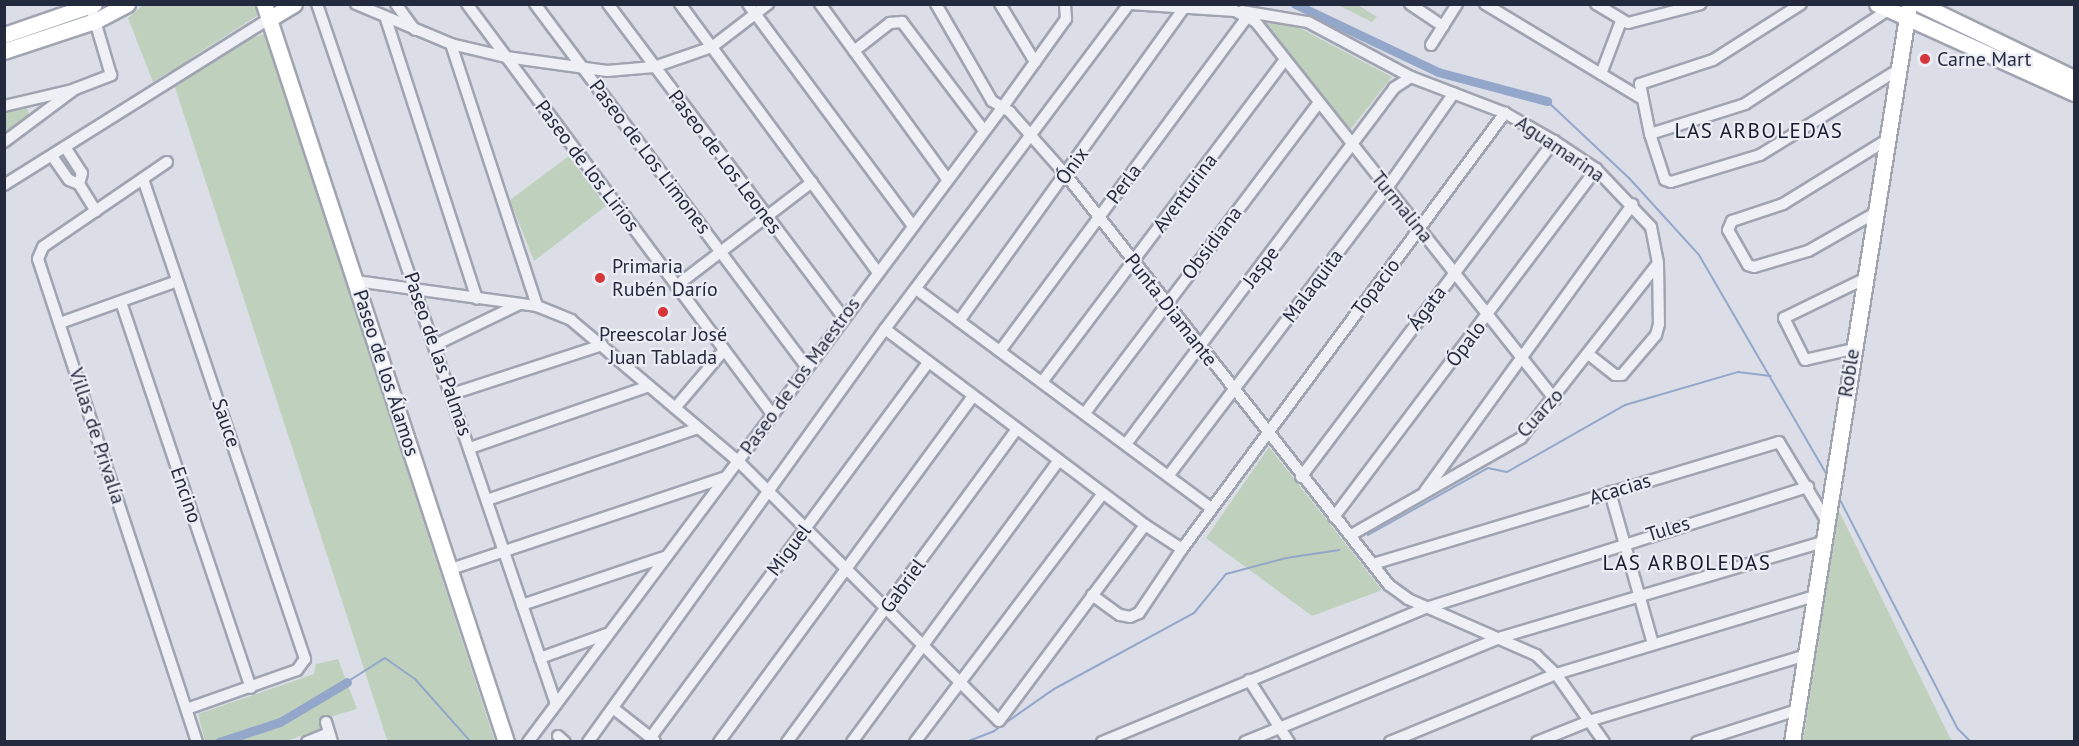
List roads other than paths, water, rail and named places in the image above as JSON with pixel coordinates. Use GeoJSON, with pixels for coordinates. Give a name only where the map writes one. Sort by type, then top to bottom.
{"type":"FeatureCollection","features":[{"type":"Feature","properties":{"kind":"street"},"geometry":{"type":"LineString","coordinates":[[4,51],[97,20],[127,4]]}},
{"type":"Feature","properties":{"kind":"street"},"geometry":{"type":"LineString","coordinates":[[4,185],[52,156],[267,11],[294,4]]}},
{"type":"Feature","properties":{"kind":"street","name":"Paseo de las Palmas"},"geometry":{"type":"LineString","coordinates":[[317,4],[417,291],[556,704]]}},
{"type":"Feature","properties":{"kind":"street"},"geometry":{"type":"LineString","coordinates":[[356,4],[386,19],[451,44],[506,57],[585,70],[654,67],[712,47],[768,4]]}},
{"type":"Feature","properties":{"kind":"street"},"geometry":{"type":"LineString","coordinates":[[396,4],[415,31]]}},
{"type":"Feature","properties":{"kind":"street","name":"Paseo de los Lirios"},"geometry":{"type":"LineString","coordinates":[[467,4],[772,414]]}},
{"type":"Feature","properties":{"kind":"street","name":"Paseo de Los Limones"},"geometry":{"type":"LineString","coordinates":[[535,4],[807,368]]}},
{"type":"Feature","properties":{"kind":"street","name":"Paseo de Los Leones"},"geometry":{"type":"LineString","coordinates":[[608,4],[844,318]]}},
{"type":"Feature","properties":{"kind":"street"},"geometry":{"type":"LineString","coordinates":[[680,4],[877,271]]}},
{"type":"Feature","properties":{"kind":"street"},"geometry":{"type":"LineString","coordinates":[[748,4],[913,226]]}},
{"type":"Feature","properties":{"kind":"street"},"geometry":{"type":"LineString","coordinates":[[820,4],[947,179]]}},
{"type":"Feature","properties":{"kind":"street","name":"Punta Diamante"},"geometry":{"type":"LineString","coordinates":[[936,4],[992,101],[1033,136],[1066,175],[1301,477],[1394,590],[1426,608],[1502,638],[1536,655],[1556,674],[1604,741]]}},
{"type":"Feature","properties":{"kind":"street"},"geometry":{"type":"LineString","coordinates":[[1000,4],[1035,62]]}},
{"type":"Feature","properties":{"kind":"street"},"geometry":{"type":"LineString","coordinates":[[588,741],[885,329],[1033,136],[1120,11],[1129,4]]}},
{"type":"Feature","properties":{"kind":"street","name":"Aguamarina"},"geometry":{"type":"LineString","coordinates":[[1129,4],[1261,12],[1308,22],[1411,77],[1505,113],[1554,141],[1596,169],[1633,204],[1650,227],[1658,263],[1658,329],[1622,375],[1615,375],[1589,355]]}},
{"type":"Feature","properties":{"kind":"street"},"geometry":{"type":"LineString","coordinates":[[1410,4],[1443,26]]}},
{"type":"Feature","properties":{"kind":"street"},"geometry":{"type":"LineString","coordinates":[[1431,45],[1457,4]]}},
{"type":"Feature","properties":{"kind":"street"},"geometry":{"type":"LineString","coordinates":[[1485,4],[1641,98]]}},
{"type":"Feature","properties":{"kind":"street"},"geometry":{"type":"LineString","coordinates":[[1596,4],[1621,21],[1632,23],[1694,6]]}},
{"type":"Feature","properties":{"kind":"street"},"geometry":{"type":"LineString","coordinates":[[1801,4],[1713,60],[1639,86],[1650,134],[1665,180],[1671,182],[1760,155],[1896,71]]}},
{"type":"Feature","properties":{"kind":"street"},"geometry":{"type":"LineString","coordinates":[[1920,4],[2074,78]]}},
{"type":"Feature","properties":{"kind":"street"},"geometry":{"type":"LineString","coordinates":[[4,35],[92,5],[111,75],[75,89],[4,106]]}},
{"type":"Feature","properties":{"kind":"street","name":"Paseo de los Maestros"},"geometry":{"type":"LineString","coordinates":[[528,741],[877,271],[1002,108],[1066,19],[1066,7]]}},
{"type":"Feature","properties":{"kind":"street"},"geometry":{"type":"LineString","coordinates":[[1650,134],[1744,104],[1882,7],[1908,11],[2074,93]]}},
{"type":"Feature","properties":{"kind":"street","name":"Ónix"},"geometry":{"type":"LineString","coordinates":[[959,321],[1183,9]]}},
{"type":"Feature","properties":{"kind":"street","name":"Paseo de los Álamos"},"geometry":{"type":"LineString","coordinates":[[267,11],[506,741]]}},
{"type":"Feature","properties":{"kind":"street"},"geometry":{"type":"LineString","coordinates":[[1235,11],[1248,16]]}},
{"type":"Feature","properties":{"kind":"street","name":"Roble"},"geometry":{"type":"LineString","coordinates":[[1792,741],[1896,71],[1908,11]]}},
{"type":"Feature","properties":{"kind":"street","name":"Turmalina"},"geometry":{"type":"LineString","coordinates":[[1248,16],[1455,271],[1555,399]]}},
{"type":"Feature","properties":{"kind":"street","name":"Perla"},"geometry":{"type":"LineString","coordinates":[[1000,351],[1248,16]]}},
{"type":"Feature","properties":{"kind":"street"},"geometry":{"type":"LineString","coordinates":[[386,19],[477,299]]}},
{"type":"Feature","properties":{"kind":"street"},"geometry":{"type":"LineString","coordinates":[[1601,74],[1621,21]]}},
{"type":"Feature","properties":{"kind":"street"},"geometry":{"type":"LineString","coordinates":[[854,51],[890,23],[902,22],[984,131]]}},
{"type":"Feature","properties":{"kind":"street"},"geometry":{"type":"LineString","coordinates":[[451,44],[537,306]]}},
{"type":"Feature","properties":{"kind":"street","name":"Aventurina"},"geometry":{"type":"LineString","coordinates":[[1042,382],[1284,61]]}},
{"type":"Feature","properties":{"kind":"street","name":"Jaspe"},"geometry":{"type":"LineString","coordinates":[[1126,444],[1353,147],[1394,88],[1411,77]]}},
{"type":"Feature","properties":{"kind":"street"},"geometry":{"type":"LineString","coordinates":[[4,142],[75,89]]}},
{"type":"Feature","properties":{"kind":"street","name":"Malaquita"},"geometry":{"type":"LineString","coordinates":[[1168,475],[1387,188],[1454,93]]}},
{"type":"Feature","properties":{"kind":"street","name":"Obsidiana"},"geometry":{"type":"LineString","coordinates":[[1085,413],[1319,103]]}},
{"type":"Feature","properties":{"kind":"street","name":"Topacio"},"geometry":{"type":"LineString","coordinates":[[1092,595],[1120,615],[1130,617],[1139,613],[1267,431],[1505,113]]}},
{"type":"Feature","properties":{"kind":"street","name":"Ágata"},"geometry":{"type":"LineString","coordinates":[[1301,477],[1554,141]]}},
{"type":"Feature","properties":{"kind":"street"},"geometry":{"type":"LineString","coordinates":[[1875,213],[1808,251],[1754,267],[1748,265],[1728,227],[1732,221],[1783,204],[1885,141]]}},
{"type":"Feature","properties":{"kind":"street"},"geometry":{"type":"LineString","coordinates":[[65,147],[82,173],[79,184]]}},
{"type":"Feature","properties":{"kind":"street"},"geometry":{"type":"LineString","coordinates":[[52,156],[69,180],[79,184],[96,211]]}},
{"type":"Feature","properties":{"kind":"street","name":"Villas de Privalía"},"geometry":{"type":"LineString","coordinates":[[167,162],[38,252],[197,741]]}},
{"type":"Feature","properties":{"kind":"street","name":"Ópalo"},"geometry":{"type":"LineString","coordinates":[[1334,517],[1596,169]]}},
{"type":"Feature","properties":{"kind":"street","name":"Sauce"},"geometry":{"type":"LineString","coordinates":[[143,179],[304,655],[302,667],[251,688]]}},
{"type":"Feature","properties":{"kind":"street"},"geometry":{"type":"LineString","coordinates":[[676,286],[812,182]]}},
{"type":"Feature","properties":{"kind":"street"},"geometry":{"type":"LineString","coordinates":[[1423,494],[1633,204]]}},
{"type":"Feature","properties":{"kind":"street","name":"Cuarzo"},"geometry":{"type":"LineString","coordinates":[[1351,535],[1521,438],[1555,399],[1658,263]]}},
{"type":"Feature","properties":{"kind":"street"},"geometry":{"type":"LineString","coordinates":[[1853,349],[1805,360],[1784,318],[1864,279]]}},
{"type":"Feature","properties":{"kind":"street"},"geometry":{"type":"LineString","coordinates":[[60,323],[177,280]]}},
{"type":"Feature","properties":{"kind":"street"},"geometry":{"type":"LineString","coordinates":[[356,281],[537,306],[564,315],[738,461],[999,721],[1145,525]]}},
{"type":"Feature","properties":{"kind":"street"},"geometry":{"type":"LineString","coordinates":[[916,289],[1211,508]]}},
{"type":"Feature","properties":{"kind":"street","name":"Encino"},"geometry":{"type":"LineString","coordinates":[[121,302],[251,688]]}},
{"type":"Feature","properties":{"kind":"street"},"geometry":{"type":"LineString","coordinates":[[435,345],[520,304]]}},
{"type":"Feature","properties":{"kind":"street"},"geometry":{"type":"LineString","coordinates":[[885,329],[1102,495],[1182,549]]}},
{"type":"Feature","properties":{"kind":"street"},"geometry":{"type":"LineString","coordinates":[[452,394],[602,345]]}},
{"type":"Feature","properties":{"kind":"street"},"geometry":{"type":"LineString","coordinates":[[675,408],[724,350]]}},
{"type":"Feature","properties":{"kind":"street","name":"Miguel"},"geometry":{"type":"LineString","coordinates":[[653,739],[805,528],[928,363]]}},
{"type":"Feature","properties":{"kind":"street"},"geometry":{"type":"LineString","coordinates":[[470,448],[649,386]]}},
{"type":"Feature","properties":{"kind":"street"},"geometry":{"type":"LineString","coordinates":[[719,741],[972,397]]}},
{"type":"Feature","properties":{"kind":"street"},"geometry":{"type":"LineString","coordinates":[[487,500],[698,428]]}},
{"type":"Feature","properties":{"kind":"street","name":"Gabriel"},"geometry":{"type":"LineString","coordinates":[[787,741],[887,609],[1016,430]]}},
{"type":"Feature","properties":{"kind":"street","name":"Acacias"},"geometry":{"type":"LineString","coordinates":[[1373,564],[1779,442],[1828,513]]}},
{"type":"Feature","properties":{"kind":"street"},"geometry":{"type":"LineString","coordinates":[[852,741],[1058,462]]}},
{"type":"Feature","properties":{"kind":"street"},"geometry":{"type":"LineString","coordinates":[[451,569],[726,477]]}},
{"type":"Feature","properties":{"kind":"street","name":"Tules"},"geometry":{"type":"LineString","coordinates":[[1102,741],[1426,608],[1622,543],[1808,487]]}},
{"type":"Feature","properties":{"kind":"street"},"geometry":{"type":"LineString","coordinates":[[1610,492],[1622,543],[1653,644]]}},
{"type":"Feature","properties":{"kind":"street"},"geometry":{"type":"LineString","coordinates":[[915,741],[1102,495]]}},
{"type":"Feature","properties":{"kind":"street"},"geometry":{"type":"LineString","coordinates":[[1245,741],[1502,638],[1823,542]]}},
{"type":"Feature","properties":{"kind":"street"},"geometry":{"type":"LineString","coordinates":[[522,605],[666,557]]}},
{"type":"Feature","properties":{"kind":"street"},"geometry":{"type":"LineString","coordinates":[[1390,741],[1556,674],[1815,596]]}},
{"type":"Feature","properties":{"kind":"street"},"geometry":{"type":"LineString","coordinates":[[540,658],[607,634]]}},
{"type":"Feature","properties":{"kind":"street"},"geometry":{"type":"LineString","coordinates":[[1537,741],[1589,721],[1806,655]]}},
{"type":"Feature","properties":{"kind":"street"},"geometry":{"type":"LineString","coordinates":[[1249,680],[1289,741]]}},
{"type":"Feature","properties":{"kind":"street"},"geometry":{"type":"LineString","coordinates":[[187,709],[251,688]]}},
{"type":"Feature","properties":{"kind":"street"},"geometry":{"type":"LineString","coordinates":[[613,708],[653,739]]}},
{"type":"Feature","properties":{"kind":"street"},"geometry":{"type":"LineString","coordinates":[[1696,741],[1797,710]]}},
{"type":"Feature","properties":{"kind":"street"},"geometry":{"type":"LineString","coordinates":[[307,741],[331,737],[326,722]]}},
{"type":"Feature","properties":{"kind":"waterway"},"geometry":{"type":"LineString","coordinates":[[1295,4],[1438,72],[1547,101]]}},
{"type":"Feature","properties":{"kind":"waterway"},"geometry":{"type":"LineString","coordinates":[[1547,101],[1629,178],[1699,255],[1827,475]]}},
{"type":"Feature","properties":{"kind":"waterway"},"geometry":{"type":"LineString","coordinates":[[1368,535],[1488,468],[1507,472],[1625,405],[1738,372],[1771,376]]}},
{"type":"Feature","properties":{"kind":"waterway"},"geometry":{"type":"LineString","coordinates":[[1838,496],[1958,729],[1971,742]]}},
{"type":"Feature","properties":{"kind":"waterway"},"geometry":{"type":"LineString","coordinates":[[966,742],[994,731],[1054,689],[1194,613],[1226,574],[1286,558],[1339,550]]}},
{"type":"Feature","properties":{"kind":"waterway"},"geometry":{"type":"LineString","coordinates":[[347,682],[385,658],[415,679],[471,742]]}},
{"type":"Feature","properties":{"kind":"waterway"},"geometry":{"type":"LineString","coordinates":[[219,742],[280,722],[347,682]]}},
{"type":"Feature","properties":{"kind":"place","name":"Carne Mart"},"geometry":{"type":"Point","coordinates":[1925,59]}},
{"type":"Feature","properties":{"kind":"place","name":"Primaria Rubén Darío"},"geometry":{"type":"Point","coordinates":[600,278]}},
{"type":"Feature","properties":{"kind":"place","name":"Preescolar José Juan Tablada"},"geometry":{"type":"Point","coordinates":[663,312]}},
{"type":"Feature","properties":{"kind":"district","name":"LAS ARBOLEDAS"},"geometry":{"type":"Point","coordinates":[1759,131]}},
{"type":"Feature","properties":{"kind":"district","name":"LAS ARBOLEDAS"},"geometry":{"type":"Point","coordinates":[1687,563]}}]}
